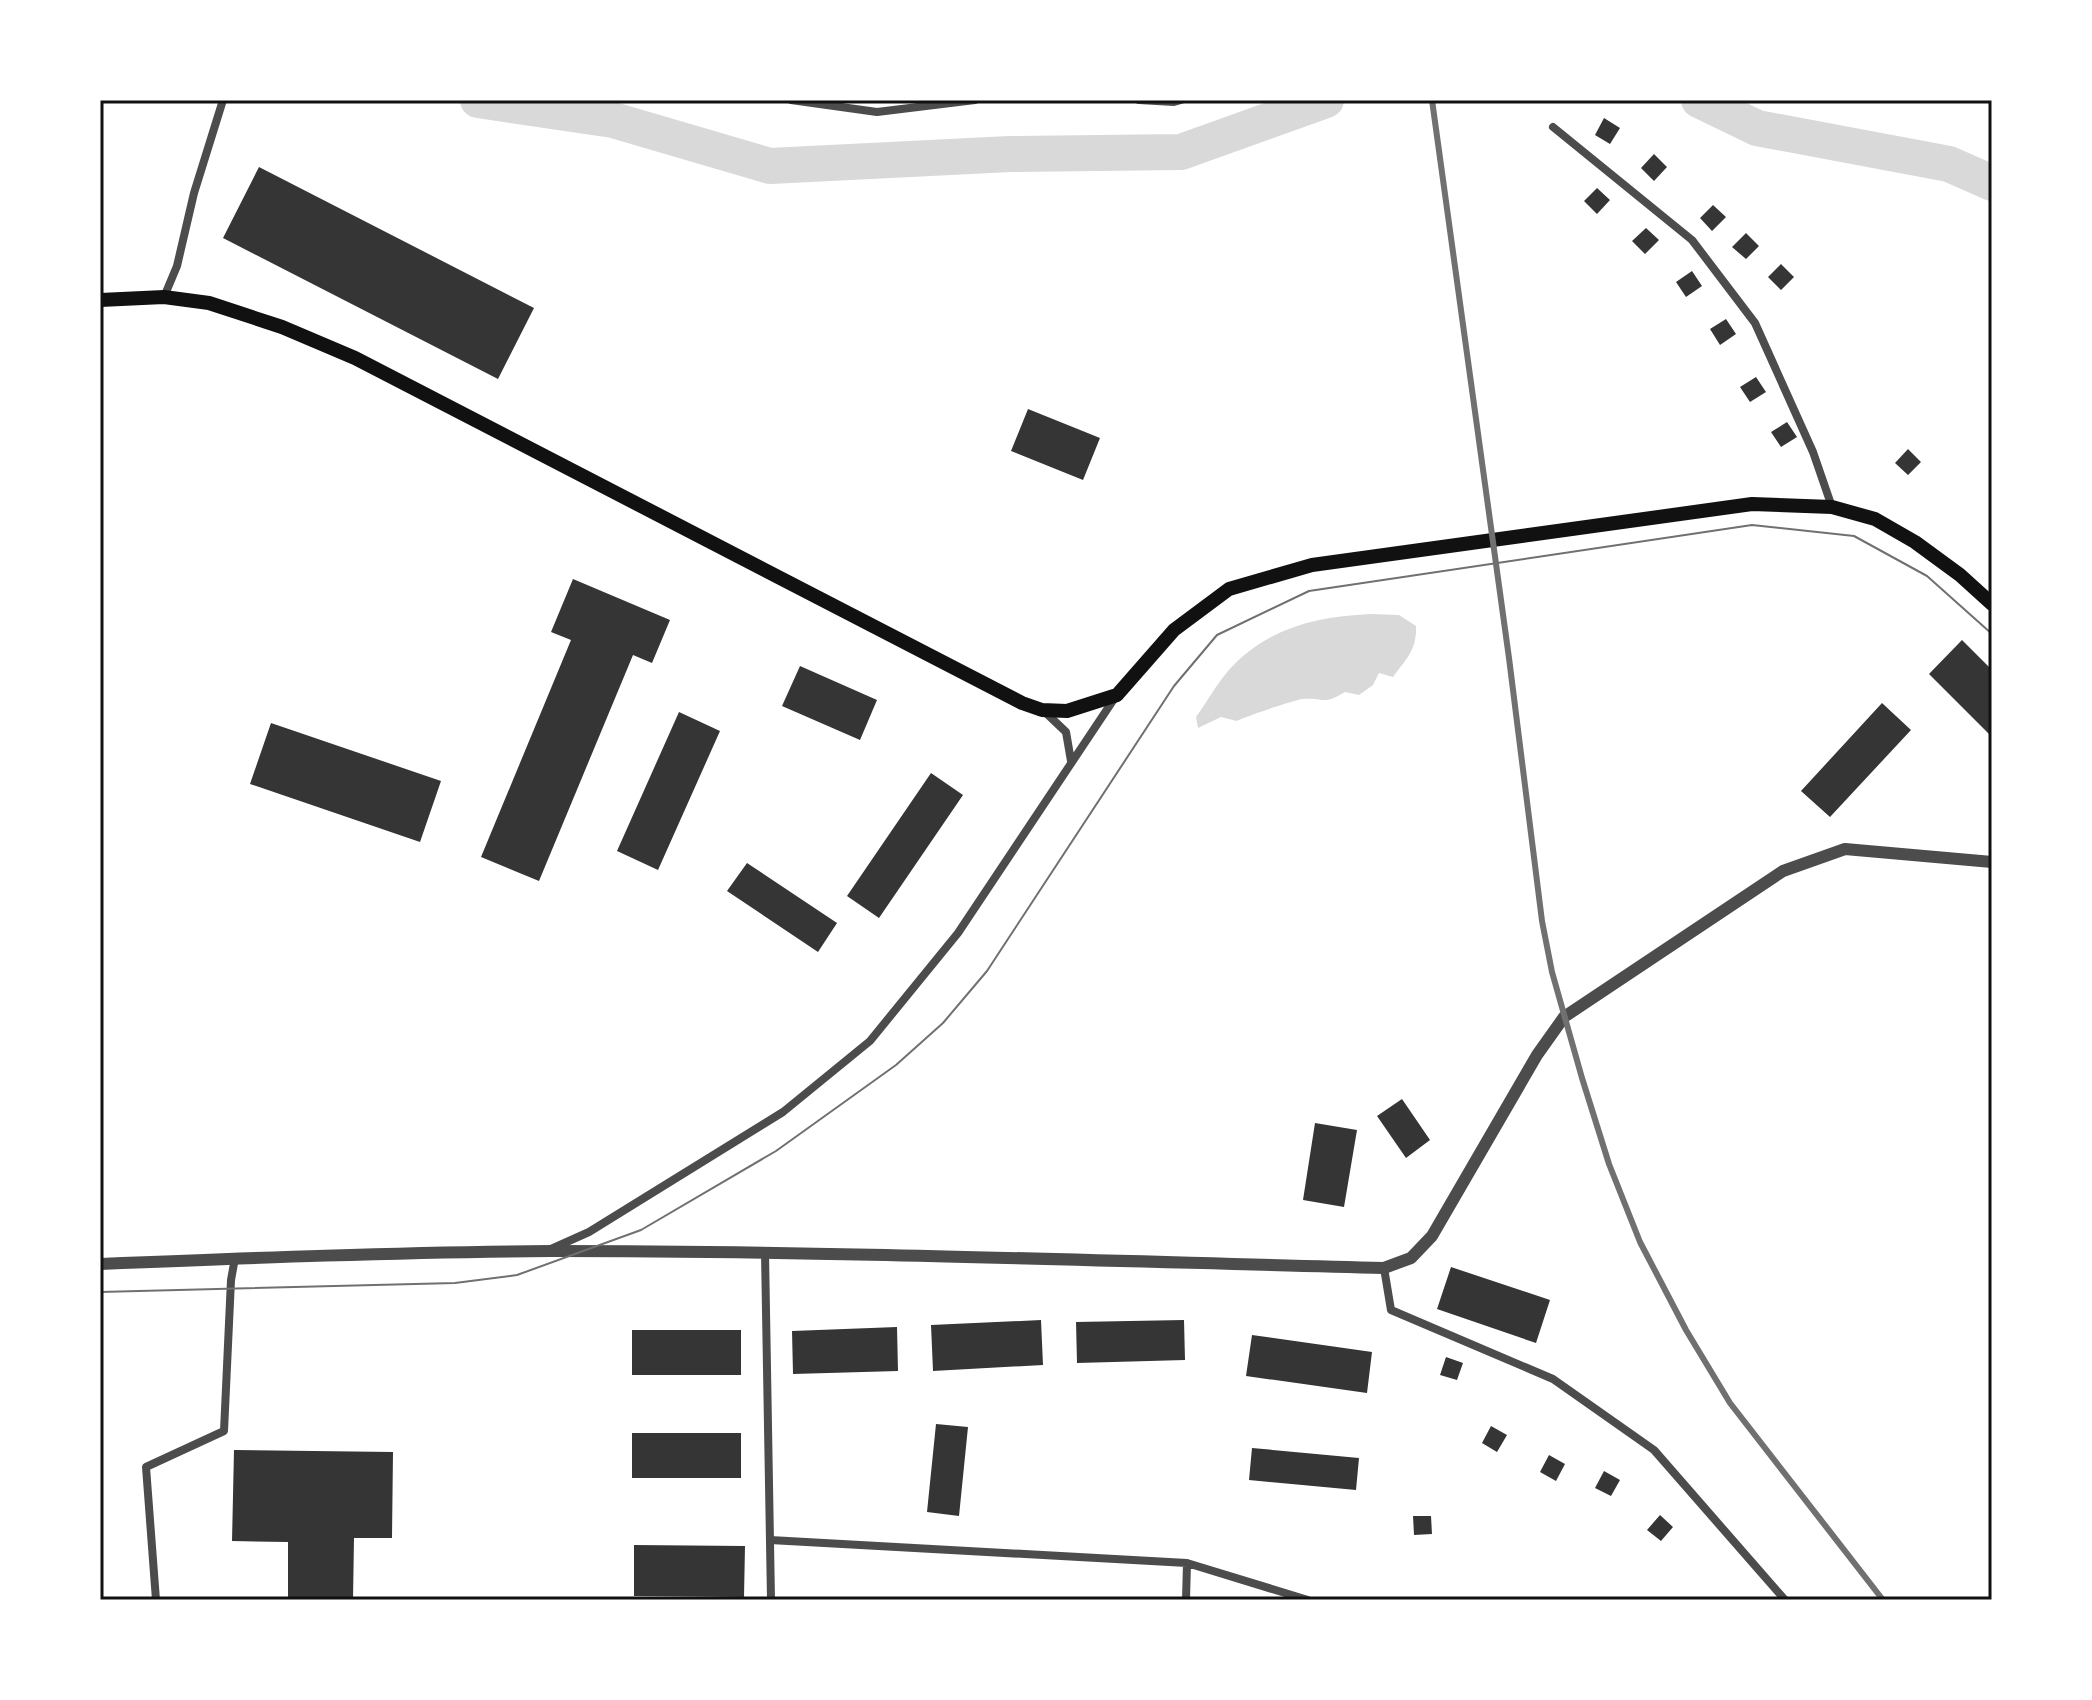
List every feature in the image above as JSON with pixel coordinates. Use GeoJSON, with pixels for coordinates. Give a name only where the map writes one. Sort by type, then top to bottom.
{"type":"FeatureCollection","features":[{"type":"Feature","properties":{"kind":"main road"},"geometry":{"type":"LineString","coordinates":[[100,300],[164,297],[209,303],[282,327],[355,358],[1022,703],[1042,710],[1067,711],[1117,695],[1174,630],[1229,589],[1312,565],[1752,504],[1832,507],[1875,519],[1915,542],[1960,575],[1992,604]]}},
{"type":"Feature","properties":{"kind":"street"},"geometry":{"type":"LineString","coordinates":[[164,297],[177,266],[194,193],[223,100]]}},
{"type":"Feature","properties":{"kind":"street"},"geometry":{"type":"LineString","coordinates":[[791,100],[877,112],[975,100]]}},
{"type":"Feature","properties":{"kind":"street"},"geometry":{"type":"LineString","coordinates":[[1139,100],[1181,100]]}},
{"type":"Feature","properties":{"kind":"street"},"geometry":{"type":"LineString","coordinates":[[1553,127],[1692,240],[1755,323],[1813,452],[1832,507]]}},
{"type":"Feature","properties":{"kind":"street"},"geometry":{"type":"LineString","coordinates":[[546,1251],[589,1232],[783,1112],[870,1041],[958,933],[1117,695]]}},
{"type":"Feature","properties":{"kind":"street"},"geometry":{"type":"LineString","coordinates":[[1042,710],[1066,732],[1071,761]]}},
{"type":"Feature","properties":{"kind":"street"},"geometry":{"type":"LineString","coordinates":[[100,1264],[546,1251],[765,1253],[1384,1268],[1411,1258],[1432,1236],[1537,1055],[1564,1017],[1783,871],[1845,849],[1992,862]]}},
{"type":"Feature","properties":{"kind":"street"},"geometry":{"type":"LineString","coordinates":[[765,1253],[771,1600]]}},
{"type":"Feature","properties":{"kind":"street"},"geometry":{"type":"LineString","coordinates":[[156,1600],[146,1467],[224,1431],[231,1280],[235,1258]]}},
{"type":"Feature","properties":{"kind":"street"},"geometry":{"type":"LineString","coordinates":[[1384,1268],[1391,1310],[1553,1379],[1654,1450],[1785,1600]]}},
{"type":"Feature","properties":{"kind":"street"},"geometry":{"type":"LineString","coordinates":[[770,1540],[1187,1563],[1308,1600]]}},
{"type":"Feature","properties":{"kind":"street"},"geometry":{"type":"LineString","coordinates":[[1186,1600],[1187,1563]]}},
{"type":"Feature","properties":{"kind":"shaded area"},"geometry":{"type":"Polygon","coordinates":[[[1370,614],[1399,615],[1416,626],[1413,648],[1393,677],[1379,673],[1373,685],[1359,695],[1345,692],[1327,700],[1303,699],[1237,721],[1221,717],[1198,728],[1196,717],[1219,682],[1259,644],[1311,622],[1370,614]]]}},
{"type":"Feature","properties":{"kind":"building"},"geometry":{"type":"Polygon","coordinates":[[[1604,118],[1620,128],[1610,144],[1595,135],[1604,118]]]}},
{"type":"Feature","properties":{"kind":"building"},"geometry":{"type":"Polygon","coordinates":[[[1654,154],[1667,167],[1654,181],[1641,168],[1654,154]]]}},
{"type":"Feature","properties":{"kind":"building"},"geometry":{"type":"Polygon","coordinates":[[[259,167],[534,308],[498,379],[223,238],[259,167]]]}},
{"type":"Feature","properties":{"kind":"building"},"geometry":{"type":"Polygon","coordinates":[[[1597,188],[1610,200],[1597,214],[1584,201],[1597,188]]]}},
{"type":"Feature","properties":{"kind":"building"},"geometry":{"type":"Polygon","coordinates":[[[1713,205],[1726,217],[1712,231],[1700,218],[1713,205]]]}},
{"type":"Feature","properties":{"kind":"building"},"geometry":{"type":"Polygon","coordinates":[[[1646,228],[1659,240],[1645,254],[1632,241],[1646,228]]]}},
{"type":"Feature","properties":{"kind":"building"},"geometry":{"type":"Polygon","coordinates":[[[1746,233],[1759,246],[1746,259],[1732,247],[1746,233]]]}},
{"type":"Feature","properties":{"kind":"building"},"geometry":{"type":"Polygon","coordinates":[[[1781,264],[1794,277],[1781,290],[1768,277],[1781,264]]]}},
{"type":"Feature","properties":{"kind":"building"},"geometry":{"type":"Polygon","coordinates":[[[1692,271],[1702,286],[1686,297],[1676,282],[1692,271]]]}},
{"type":"Feature","properties":{"kind":"building"},"geometry":{"type":"Polygon","coordinates":[[[1726,319],[1736,334],[1720,345],[1710,329],[1726,319]]]}},
{"type":"Feature","properties":{"kind":"building"},"geometry":{"type":"Polygon","coordinates":[[[1756,377],[1766,392],[1750,402],[1740,387],[1756,377]]]}},
{"type":"Feature","properties":{"kind":"building"},"geometry":{"type":"Polygon","coordinates":[[[1028,409],[1100,438],[1083,480],[1011,451],[1028,409]]]}},
{"type":"Feature","properties":{"kind":"building"},"geometry":{"type":"Polygon","coordinates":[[[1787,422],[1797,437],[1781,447],[1771,432],[1787,422]]]}},
{"type":"Feature","properties":{"kind":"building"},"geometry":{"type":"Polygon","coordinates":[[[1908,449],[1921,462],[1908,475],[1895,463],[1908,449]]]}},
{"type":"Feature","properties":{"kind":"building"},"geometry":{"type":"Polygon","coordinates":[[[573,579],[670,620],[652,663],[633,655],[539,881],[481,857],[571,640],[551,632],[573,579]]]}},
{"type":"Feature","properties":{"kind":"building"},"geometry":{"type":"Polygon","coordinates":[[[1962,640],[1992,670],[1992,737],[1929,674],[1962,640]]]}},
{"type":"Feature","properties":{"kind":"building"},"geometry":{"type":"Polygon","coordinates":[[[800,666],[877,700],[860,740],[782,706],[800,666]]]}},
{"type":"Feature","properties":{"kind":"building"},"geometry":{"type":"Polygon","coordinates":[[[1882,703],[1911,730],[1830,817],[1801,791],[1882,703]]]}},
{"type":"Feature","properties":{"kind":"building"},"geometry":{"type":"Polygon","coordinates":[[[679,712],[720,731],[658,870],[617,851],[679,712]]]}},
{"type":"Feature","properties":{"kind":"building"},"geometry":{"type":"Polygon","coordinates":[[[271,723],[441,781],[420,842],[250,784],[271,723]]]}},
{"type":"Feature","properties":{"kind":"building"},"geometry":{"type":"Polygon","coordinates":[[[931,773],[963,795],[879,918],[847,896],[931,773]]]}},
{"type":"Feature","properties":{"kind":"building"},"geometry":{"type":"Polygon","coordinates":[[[747,863],[837,923],[818,952],[727,891],[747,863]]]}},
{"type":"Feature","properties":{"kind":"building"},"geometry":{"type":"Polygon","coordinates":[[[1402,1099],[1430,1140],[1406,1158],[1377,1116],[1402,1099]]]}},
{"type":"Feature","properties":{"kind":"building"},"geometry":{"type":"Polygon","coordinates":[[[1315,1123],[1357,1130],[1344,1207],[1303,1200],[1315,1123]]]}},
{"type":"Feature","properties":{"kind":"building"},"geometry":{"type":"Polygon","coordinates":[[[1451,1267],[1550,1300],[1536,1343],[1437,1309],[1451,1267]]]}},
{"type":"Feature","properties":{"kind":"building"},"geometry":{"type":"Polygon","coordinates":[[[1041,1320],[1043,1365],[933,1371],[931,1325],[1041,1320]]]}},
{"type":"Feature","properties":{"kind":"building"},"geometry":{"type":"Polygon","coordinates":[[[1184,1320],[1185,1360],[1077,1363],[1076,1322],[1184,1320]]]}},
{"type":"Feature","properties":{"kind":"building"},"geometry":{"type":"Polygon","coordinates":[[[897,1327],[898,1371],[793,1374],[792,1331],[897,1327]]]}},
{"type":"Feature","properties":{"kind":"building"},"geometry":{"type":"Polygon","coordinates":[[[632,1330],[741,1330],[741,1375],[632,1375],[632,1330]]]}},
{"type":"Feature","properties":{"kind":"building"},"geometry":{"type":"Polygon","coordinates":[[[1252,1335],[1372,1352],[1367,1393],[1246,1376],[1252,1335]]]}},
{"type":"Feature","properties":{"kind":"building"},"geometry":{"type":"Polygon","coordinates":[[[1446,1357],[1463,1363],[1457,1380],[1440,1375],[1446,1357]]]}},
{"type":"Feature","properties":{"kind":"building"},"geometry":{"type":"Polygon","coordinates":[[[936,1424],[968,1427],[959,1516],[927,1512],[936,1424]]]}},
{"type":"Feature","properties":{"kind":"building"},"geometry":{"type":"Polygon","coordinates":[[[1491,1426],[1507,1435],[1497,1452],[1482,1443],[1491,1426]]]}},
{"type":"Feature","properties":{"kind":"building"},"geometry":{"type":"Polygon","coordinates":[[[632,1433],[741,1433],[741,1478],[632,1478],[632,1433]]]}},
{"type":"Feature","properties":{"kind":"building"},"geometry":{"type":"Polygon","coordinates":[[[1252,1448],[1359,1458],[1356,1490],[1249,1480],[1252,1448]]]}},
{"type":"Feature","properties":{"kind":"building"},"geometry":{"type":"Polygon","coordinates":[[[234,1450],[393,1452],[392,1538],[354,1538],[353,1600],[288,1600],[288,1542],[232,1541],[234,1450]]]}},
{"type":"Feature","properties":{"kind":"building"},"geometry":{"type":"Polygon","coordinates":[[[1549,1455],[1565,1464],[1556,1481],[1540,1472],[1549,1455]]]}},
{"type":"Feature","properties":{"kind":"building"},"geometry":{"type":"Polygon","coordinates":[[[1604,1471],[1620,1480],[1611,1496],[1595,1488],[1604,1471]]]}},
{"type":"Feature","properties":{"kind":"building"},"geometry":{"type":"Polygon","coordinates":[[[1660,1515],[1673,1527],[1661,1541],[1647,1530],[1660,1515]]]}},
{"type":"Feature","properties":{"kind":"building"},"geometry":{"type":"Polygon","coordinates":[[[1413,1516],[1431,1516],[1432,1534],[1414,1535],[1413,1516]]]}},
{"type":"Feature","properties":{"kind":"building"},"geometry":{"type":"Polygon","coordinates":[[[634,1545],[745,1546],[744,1597],[634,1596],[634,1545]]]}},
{"type":"Feature","properties":{"kind":"waterway"},"geometry":{"type":"LineString","coordinates":[[478,100],[613,120],[770,166],[1010,154],[1181,152],[1326,100]]}},
{"type":"Feature","properties":{"kind":"waterway"},"geometry":{"type":"LineString","coordinates":[[1699,100],[1757,128],[1949,164],[1992,183]]}},
{"type":"Feature","properties":{"kind":"tram line"},"geometry":{"type":"LineString","coordinates":[[100,1292],[455,1283],[517,1275],[641,1230],[776,1151],[896,1065],[943,1023],[987,971],[1174,686],[1217,635],[1309,591],[1752,525],[1854,536],[1927,576],[1992,634]]}},
{"type":"Feature","properties":{"kind":"railway"},"geometry":{"type":"LineString","coordinates":[[1432,100],[1542,921],[1552,972],[1582,1078],[1609,1164],[1640,1242],[1686,1330],[1730,1403],[1883,1600]]}}]}
